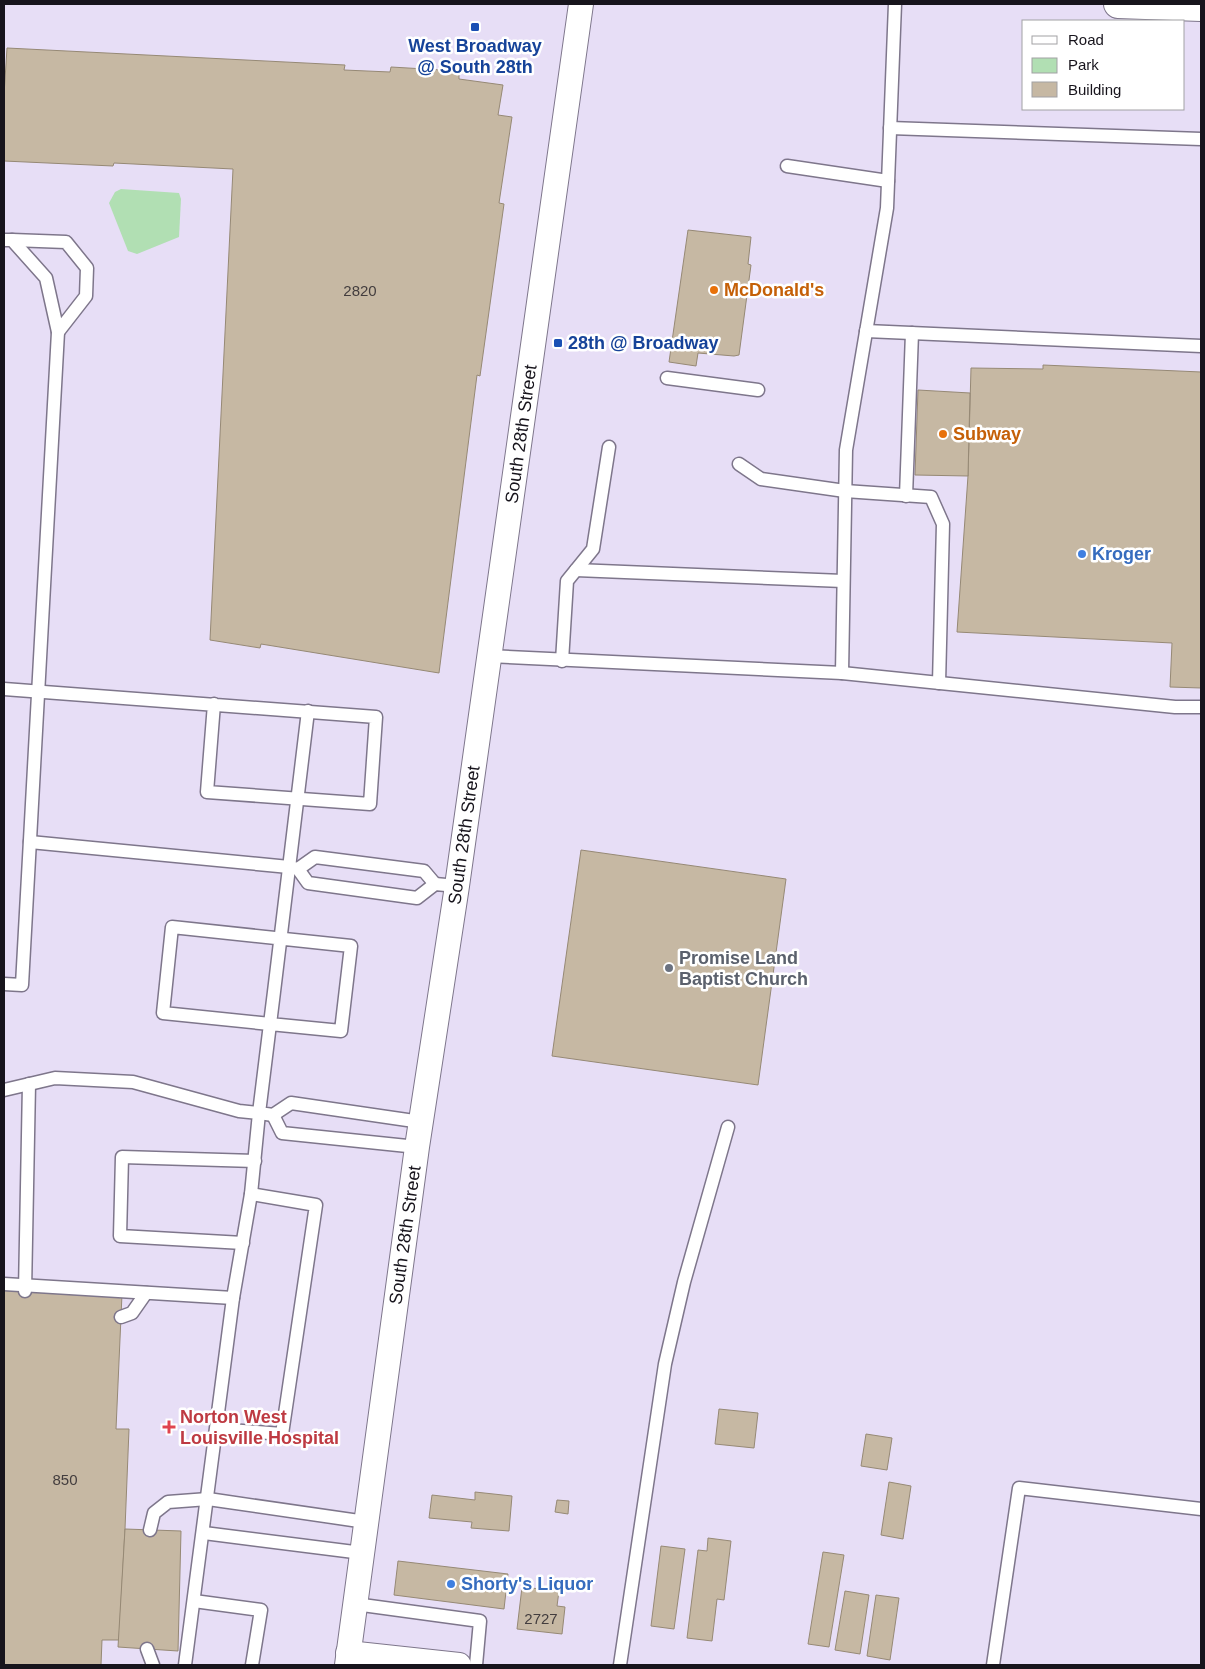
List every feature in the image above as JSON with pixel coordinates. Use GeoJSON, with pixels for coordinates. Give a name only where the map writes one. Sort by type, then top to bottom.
{"type":"FeatureCollection","features":[{"type":"Feature","properties":{"kind":"street","name":"South 28th Street"},"geometry":{"type":"LineString","coordinates":[[347,1659],[421,1122],[446,885],[489,656],[581,4]]}},
{"type":"Feature","properties":{"kind":"street"},"geometry":{"type":"LineString","coordinates":[[1118,4],[1201,7]]}},
{"type":"Feature","properties":{"kind":"street"},"geometry":{"type":"LineString","coordinates":[[347,1659],[459,1665]]}},
{"type":"Feature","properties":{"kind":"lane"},"geometry":{"type":"LineString","coordinates":[[842,673],[846,450],[887,208],[895,4]]}},
{"type":"Feature","properties":{"kind":"lane"},"geometry":{"type":"LineString","coordinates":[[890,128],[1201,140]]}},
{"type":"Feature","properties":{"kind":"lane"},"geometry":{"type":"LineString","coordinates":[[786,166],[888,181]]}},
{"type":"Feature","properties":{"kind":"lane"},"geometry":{"type":"LineString","coordinates":[[4,984],[22,985],[58,332],[46,278],[8,240]]}},
{"type":"Feature","properties":{"kind":"lane"},"geometry":{"type":"LineString","coordinates":[[8,240],[66,242],[87,268],[86,296],[58,332]]}},
{"type":"Feature","properties":{"kind":"lane"},"geometry":{"type":"LineString","coordinates":[[866,331],[1201,346]]}},
{"type":"Feature","properties":{"kind":"lane"},"geometry":{"type":"LineString","coordinates":[[906,496],[912,333]]}},
{"type":"Feature","properties":{"kind":"lane"},"geometry":{"type":"LineString","coordinates":[[667,378],[758,390]]}},
{"type":"Feature","properties":{"kind":"lane"},"geometry":{"type":"LineString","coordinates":[[562,660],[567,581],[593,550],[609,447]]}},
{"type":"Feature","properties":{"kind":"lane"},"geometry":{"type":"LineString","coordinates":[[739,464],[761,479],[845,491],[930,497],[943,524],[939,683]]}},
{"type":"Feature","properties":{"kind":"lane"},"geometry":{"type":"LineString","coordinates":[[576,570],[843,581]]}},
{"type":"Feature","properties":{"kind":"lane"},"geometry":{"type":"LineString","coordinates":[[489,656],[842,673],[1175,707],[1201,707]]}},
{"type":"Feature","properties":{"kind":"lane"},"geometry":{"type":"LineString","coordinates":[[4,690],[214,704],[376,717],[370,804],[207,792],[214,704]]}},
{"type":"Feature","properties":{"kind":"lane"},"geometry":{"type":"LineString","coordinates":[[185,1665],[204,1533],[233,1298],[251,1194],[281,937],[294,868],[297,799],[308,711]]}},
{"type":"Feature","properties":{"kind":"lane"},"geometry":{"type":"LineString","coordinates":[[30,842],[294,868],[315,856],[424,871],[446,885]]}},
{"type":"Feature","properties":{"kind":"lane"},"geometry":{"type":"LineString","coordinates":[[294,868],[308,883],[418,898],[446,885]]}},
{"type":"Feature","properties":{"kind":"lane"},"geometry":{"type":"LineString","coordinates":[[172,927],[281,937],[350,946],[341,1031],[270,1024],[163,1012],[172,927]]}},
{"type":"Feature","properties":{"kind":"lane"},"geometry":{"type":"LineString","coordinates":[[4,1090],[55,1078],[132,1082],[239,1111],[273,1115],[291,1103],[421,1122]]}},
{"type":"Feature","properties":{"kind":"lane"},"geometry":{"type":"LineString","coordinates":[[25,1288],[29,1084]]}},
{"type":"Feature","properties":{"kind":"lane"},"geometry":{"type":"LineString","coordinates":[[273,1115],[282,1133],[417,1147]]}},
{"type":"Feature","properties":{"kind":"lane"},"geometry":{"type":"LineString","coordinates":[[620,1665],[665,1364],[684,1282],[728,1126]]}},
{"type":"Feature","properties":{"kind":"lane"},"geometry":{"type":"LineString","coordinates":[[243,1242],[120,1236],[122,1157],[255,1161]]}},
{"type":"Feature","properties":{"kind":"lane"},"geometry":{"type":"LineString","coordinates":[[217,1429],[282,1434],[315,1214],[316,1204],[251,1194]]}},
{"type":"Feature","properties":{"kind":"lane"},"geometry":{"type":"LineString","coordinates":[[4,1284],[25,1288],[233,1298]]}},
{"type":"Feature","properties":{"kind":"lane"},"geometry":{"type":"LineString","coordinates":[[121,1317],[132,1313],[146,1293]]}},
{"type":"Feature","properties":{"kind":"lane"},"geometry":{"type":"LineString","coordinates":[[993,1665],[1018,1488],[1201,1509]]}},
{"type":"Feature","properties":{"kind":"lane"},"geometry":{"type":"LineString","coordinates":[[150,1530],[154,1513],[168,1502],[208,1499],[366,1522]]}},
{"type":"Feature","properties":{"kind":"lane"},"geometry":{"type":"LineString","coordinates":[[204,1533],[362,1553]]}},
{"type":"Feature","properties":{"kind":"lane"},"geometry":{"type":"LineString","coordinates":[[194,1601],[261,1610],[252,1665]]}},
{"type":"Feature","properties":{"kind":"lane"},"geometry":{"type":"LineString","coordinates":[[355,1604],[480,1621],[476,1665]]}},
{"type":"Feature","properties":{"kind":"lane"},"geometry":{"type":"LineString","coordinates":[[147,1649],[153,1665]]}},
{"type":"Feature","properties":{"kind":"green space"},"geometry":{"type":"Polygon","coordinates":[[[121,189],[179,193],[181,199],[179,237],[137,254],[128,251],[109,203],[115,192],[121,189]]]}},
{"type":"Feature","properties":{"kind":"building"},"geometry":{"type":"Polygon","coordinates":[[[7,48],[345,65],[344,70],[390,72],[391,67],[459,71],[459,79],[503,85],[498,115],[512,117],[499,203],[504,204],[480,376],[477,375],[439,673],[261,644],[260,648],[210,640],[233,169],[114,163],[113,166],[4,161],[4,95],[7,48]]]}},
{"type":"Feature","properties":{"kind":"building","name":"McDonald's"},"geometry":{"type":"Polygon","coordinates":[[[688,230],[751,237],[748,264],[751,265],[739,355],[698,353],[696,366],[669,362],[688,230]]]}},
{"type":"Feature","properties":{"kind":"building","name":"Kroger"},"geometry":{"type":"Polygon","coordinates":[[[1043,365],[1201,372],[1201,688],[1170,687],[1172,643],[957,632],[968,476],[971,368],[1043,369],[1043,365]]]}},
{"type":"Feature","properties":{"kind":"building","name":"Subway"},"geometry":{"type":"Polygon","coordinates":[[[918,390],[970,393],[968,476],[915,475],[918,390]]]}},
{"type":"Feature","properties":{"kind":"building","name":"Promise Land Baptist Church"},"geometry":{"type":"Polygon","coordinates":[[[581,850],[786,879],[758,1085],[552,1056],[581,850]]]}},
{"type":"Feature","properties":{"kind":"building","name":"Norton West Louisville Hospital"},"geometry":{"type":"Polygon","coordinates":[[[4,1290],[122,1294],[116,1429],[129,1429],[119,1640],[102,1640],[101,1665],[4,1665],[4,1290]]]}},
{"type":"Feature","properties":{"kind":"building"},"geometry":{"type":"Polygon","coordinates":[[[719,1409],[758,1413],[754,1448],[715,1444],[719,1409]]]}},
{"type":"Feature","properties":{"kind":"building"},"geometry":{"type":"Polygon","coordinates":[[[866,1434],[892,1438],[887,1470],[861,1466],[866,1434]]]}},
{"type":"Feature","properties":{"kind":"building"},"geometry":{"type":"Polygon","coordinates":[[[889,1482],[911,1486],[903,1539],[881,1535],[889,1482]]]}},
{"type":"Feature","properties":{"kind":"building"},"geometry":{"type":"Polygon","coordinates":[[[475,1492],[512,1496],[509,1531],[471,1528],[472,1522],[429,1518],[432,1495],[475,1500],[475,1492]]]}},
{"type":"Feature","properties":{"kind":"building"},"geometry":{"type":"Polygon","coordinates":[[[557,1500],[569,1501],[568,1514],[555,1512],[557,1500]]]}},
{"type":"Feature","properties":{"kind":"building"},"geometry":{"type":"Polygon","coordinates":[[[125,1529],[181,1531],[178,1651],[118,1647],[125,1529]]]}},
{"type":"Feature","properties":{"kind":"building"},"geometry":{"type":"Polygon","coordinates":[[[708,1538],[731,1541],[724,1600],[717,1599],[712,1641],[687,1638],[698,1550],[707,1551],[708,1538]]]}},
{"type":"Feature","properties":{"kind":"building"},"geometry":{"type":"Polygon","coordinates":[[[661,1546],[685,1549],[674,1629],[651,1626],[661,1546]]]}},
{"type":"Feature","properties":{"kind":"building"},"geometry":{"type":"Polygon","coordinates":[[[823,1552],[844,1555],[829,1647],[808,1644],[823,1552]]]}},
{"type":"Feature","properties":{"kind":"building","name":"Shorty's Liquor"},"geometry":{"type":"Polygon","coordinates":[[[398,1561],[508,1574],[504,1609],[394,1595],[398,1561]]]}},
{"type":"Feature","properties":{"kind":"building"},"geometry":{"type":"Polygon","coordinates":[[[522,1587],[559,1591],[557,1606],[565,1607],[562,1634],[517,1629],[522,1587]]]}},
{"type":"Feature","properties":{"kind":"building"},"geometry":{"type":"Polygon","coordinates":[[[845,1591],[869,1595],[860,1654],[835,1650],[845,1591]]]}},
{"type":"Feature","properties":{"kind":"building"},"geometry":{"type":"Polygon","coordinates":[[[876,1595],[899,1598],[890,1660],[867,1656],[876,1595]]]}},
{"type":"Feature","properties":{"kind":"place","name":"West Broadway @ South 28th"},"geometry":{"type":"Point","coordinates":[475,27]}},
{"type":"Feature","properties":{"kind":"place","name":"McDonald's"},"geometry":{"type":"Point","coordinates":[714,290]}},
{"type":"Feature","properties":{"kind":"place","name":"28th @ Broadway"},"geometry":{"type":"Point","coordinates":[558,343]}},
{"type":"Feature","properties":{"kind":"place","name":"Subway"},"geometry":{"type":"Point","coordinates":[943,434]}},
{"type":"Feature","properties":{"kind":"place","name":"Kroger"},"geometry":{"type":"Point","coordinates":[1082,554]}},
{"type":"Feature","properties":{"kind":"place","name":"Promise Land Baptist Church"},"geometry":{"type":"Point","coordinates":[669,968]}},
{"type":"Feature","properties":{"kind":"place","name":"Norton West Louisville Hospital"},"geometry":{"type":"Point","coordinates":[169,1427]}},
{"type":"Feature","properties":{"kind":"place","name":"Shorty's Liquor"},"geometry":{"type":"Point","coordinates":[451,1584]}}]}
